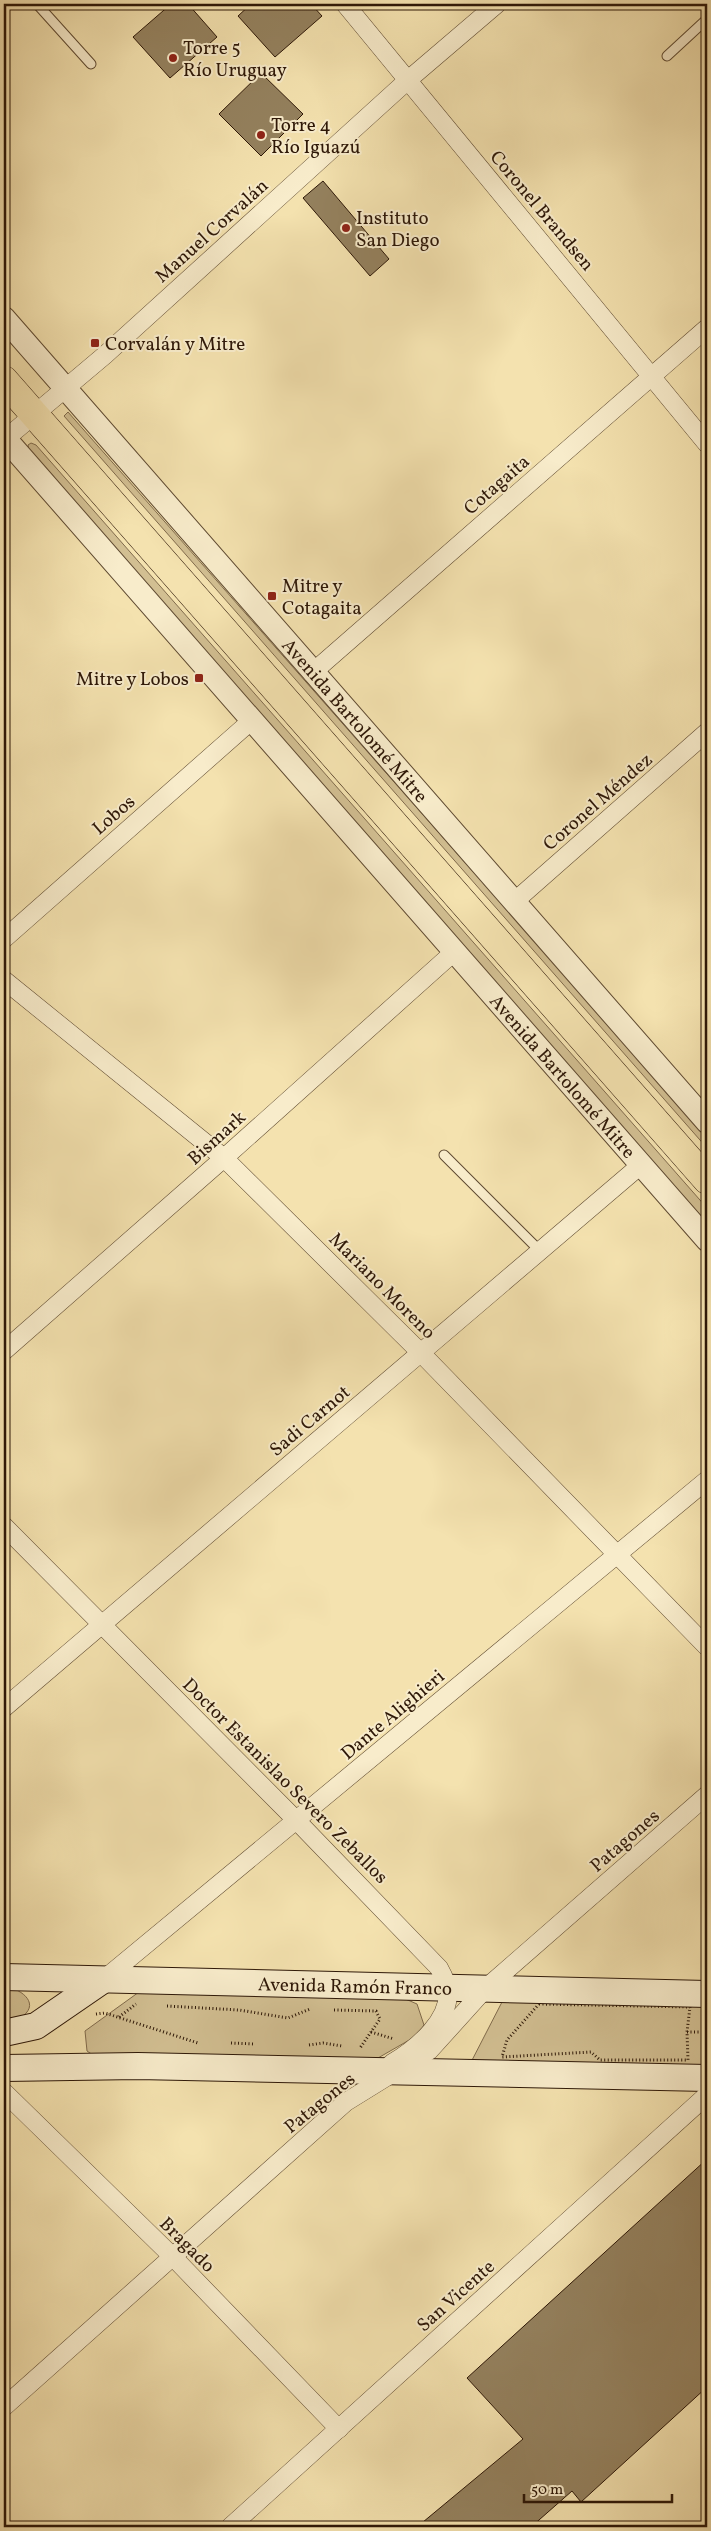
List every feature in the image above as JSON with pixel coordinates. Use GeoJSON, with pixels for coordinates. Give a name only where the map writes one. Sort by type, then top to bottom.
{"type":"FeatureCollection","features":[{"type":"Feature","properties":{"kind":"main road","name":"Avenida Bartolomé Mitre"},"geometry":{"type":"LineString","coordinates":[[4,380],[707,1180]]}},
{"type":"Feature","properties":{"kind":"main road","name":"Avenida Ramón Franco"},"geometry":{"type":"LineString","coordinates":[[4,1977],[707,1994]]}},
{"type":"Feature","properties":{"kind":"main road"},"geometry":{"type":"LineString","coordinates":[[4,2033],[36,2026],[103,1980]]}},
{"type":"Feature","properties":{"kind":"main road"},"geometry":{"type":"LineString","coordinates":[[4,2052],[43,2054],[138,2066]]}},
{"type":"Feature","properties":{"kind":"main road"},"geometry":{"type":"LineString","coordinates":[[4,2068],[138,2066],[707,2078]]}},
{"type":"Feature","properties":{"kind":"street","name":"Coronel Brandsen"},"geometry":{"type":"LineString","coordinates":[[345,4],[707,444]]}},
{"type":"Feature","properties":{"kind":"street","name":"Manuel Corvalán"},"geometry":{"type":"LineString","coordinates":[[4,439],[105,355],[408,80],[497,4]]}},
{"type":"Feature","properties":{"kind":"street","name":"Avenida Bartolomé Mitre"},"geometry":{"type":"LineString","coordinates":[[4,318],[312,672],[704,1112]]}},
{"type":"Feature","properties":{"kind":"street","name":"Cotagaita"},"geometry":{"type":"LineString","coordinates":[[312,672],[707,328]]}},
{"type":"Feature","properties":{"kind":"street","name":"Avenida Bartolomé Mitre"},"geometry":{"type":"LineString","coordinates":[[4,439],[707,1240]]}},
{"type":"Feature","properties":{"kind":"street","name":"Lobos"},"geometry":{"type":"LineString","coordinates":[[4,939],[251,720]]}},
{"type":"Feature","properties":{"kind":"street","name":"Coronel Méndez"},"geometry":{"type":"LineString","coordinates":[[515,901],[707,732]]}},
{"type":"Feature","properties":{"kind":"street","name":"Bismark"},"geometry":{"type":"LineString","coordinates":[[4,1351],[224,1158],[454,952]]}},
{"type":"Feature","properties":{"kind":"street","name":"Mariano Moreno"},"geometry":{"type":"LineString","coordinates":[[4,980],[224,1158],[421,1353],[707,1647]]}},
{"type":"Feature","properties":{"kind":"street","name":"Sadi Carnot"},"geometry":{"type":"LineString","coordinates":[[4,1708],[642,1164]]}},
{"type":"Feature","properties":{"kind":"street","name":"Dante Alighieri"},"geometry":{"type":"LineString","coordinates":[[103,1980],[298,1821],[707,1480]]}},
{"type":"Feature","properties":{"kind":"street","name":"Doctor Estanislao Severo Zeballos"},"geometry":{"type":"LineString","coordinates":[[4,1526],[432,1958],[439,1968],[447,1987]]}},
{"type":"Feature","properties":{"kind":"street","name":"Patagones"},"geometry":{"type":"LineString","coordinates":[[4,2407],[174,2258],[346,2102],[386,2071],[430,2050],[486,1988],[707,1795]]}},
{"type":"Feature","properties":{"kind":"street"},"geometry":{"type":"LineString","coordinates":[[386,2071],[428,2035],[443,2012],[447,1987]]}},
{"type":"Feature","properties":{"kind":"street","name":"Bragado"},"geometry":{"type":"LineString","coordinates":[[4,2092],[174,2258],[339,2429]]}},
{"type":"Feature","properties":{"kind":"street","name":"San Vicente"},"geometry":{"type":"LineString","coordinates":[[230,2527],[707,2094]]}},
{"type":"Feature","properties":{"kind":"lane"},"geometry":{"type":"LineString","coordinates":[[37,4],[91,64]]}},
{"type":"Feature","properties":{"kind":"lane"},"geometry":{"type":"LineString","coordinates":[[667,56],[707,19]]}},
{"type":"Feature","properties":{"kind":"lane"},"geometry":{"type":"LineString","coordinates":[[444,1154],[540,1251]]}},
{"type":"Feature","properties":{"kind":"path"},"geometry":{"type":"LineString","coordinates":[[144,2004],[135,2004],[119,2018],[201,2044]]}},
{"type":"Feature","properties":{"kind":"path"},"geometry":{"type":"LineString","coordinates":[[539,2004],[690,2006],[687,2032],[688,2060],[600,2060],[591,2052],[502,2057],[507,2040],[539,2004]]}},
{"type":"Feature","properties":{"kind":"path"},"geometry":{"type":"LineString","coordinates":[[163,2006],[239,2010],[288,2018],[308,2009],[318,2009]]}},
{"type":"Feature","properties":{"kind":"path"},"geometry":{"type":"LineString","coordinates":[[306,2046],[323,2043],[360,2049],[380,2019],[376,2012],[328,2010]]}},
{"type":"Feature","properties":{"kind":"path"},"geometry":{"type":"LineString","coordinates":[[687,2032],[707,2032]]}},
{"type":"Feature","properties":{"kind":"path"},"geometry":{"type":"LineString","coordinates":[[228,2043],[263,2044]]}},
{"type":"Feature","properties":{"kind":"shaded area"},"geometry":{"type":"Polygon","coordinates":[[[68,412],[707,1137],[707,1148],[64,416],[68,412]]]}},
{"type":"Feature","properties":{"kind":"shaded area"},"geometry":{"type":"Polygon","coordinates":[[[31,443],[36,445],[707,1208],[707,1223],[29,450],[28,445],[31,443]]]}},
{"type":"Feature","properties":{"kind":"shaded area"},"geometry":{"type":"Polygon","coordinates":[[[4,1987],[21,1992],[26,1996],[30,2006],[23,2016],[4,2024],[4,1987]]]}},
{"type":"Feature","properties":{"kind":"shaded area"},"geometry":{"type":"Polygon","coordinates":[[[139,1992],[401,1997],[417,2004],[424,2025],[418,2035],[378,2058],[96,2057],[87,2051],[85,2031],[139,1992]]]}},
{"type":"Feature","properties":{"kind":"shaded area"},"geometry":{"type":"Polygon","coordinates":[[[502,2002],[707,2002],[707,2067],[469,2066],[502,2002]]]}},
{"type":"Feature","properties":{"kind":"building","name":"Torre 5 Río Uruguay"},"geometry":{"type":"Polygon","coordinates":[[[171,4],[188,4],[217,37],[170,78],[133,37],[171,4]]]}},
{"type":"Feature","properties":{"kind":"building"},"geometry":{"type":"Polygon","coordinates":[[[251,4],[311,4],[322,16],[275,57],[238,16],[251,4]]]}},
{"type":"Feature","properties":{"kind":"building","name":"Torre 4 Río Iguazú"},"geometry":{"type":"Polygon","coordinates":[[[261,73],[303,114],[261,156],[219,114],[261,73]]]}},
{"type":"Feature","properties":{"kind":"building","name":"Instituto San Diego"},"geometry":{"type":"Polygon","coordinates":[[[323,181],[389,259],[370,276],[303,198],[323,181]]]}},
{"type":"Feature","properties":{"kind":"building"},"geometry":{"type":"Polygon","coordinates":[[[707,2159],[707,2387],[581,2502],[572,2491],[531,2527],[417,2527],[523,2439],[467,2378],[707,2159]]]}},
{"type":"Feature","properties":{"kind":"place","name":"Torre 5 Río Uruguay"},"geometry":{"type":"Point","coordinates":[173,58]}},
{"type":"Feature","properties":{"kind":"place","name":"Torre 4 Río Iguazú"},"geometry":{"type":"Point","coordinates":[261,135]}},
{"type":"Feature","properties":{"kind":"place","name":"Instituto San Diego"},"geometry":{"type":"Point","coordinates":[346,228]}},
{"type":"Feature","properties":{"kind":"place","name":"Corvalán y Mitre"},"geometry":{"type":"Point","coordinates":[95,343]}},
{"type":"Feature","properties":{"kind":"place","name":"Mitre y Cotagaita"},"geometry":{"type":"Point","coordinates":[272,596]}},
{"type":"Feature","properties":{"kind":"place","name":"Mitre y Lobos"},"geometry":{"type":"Point","coordinates":[199,678]}}]}
